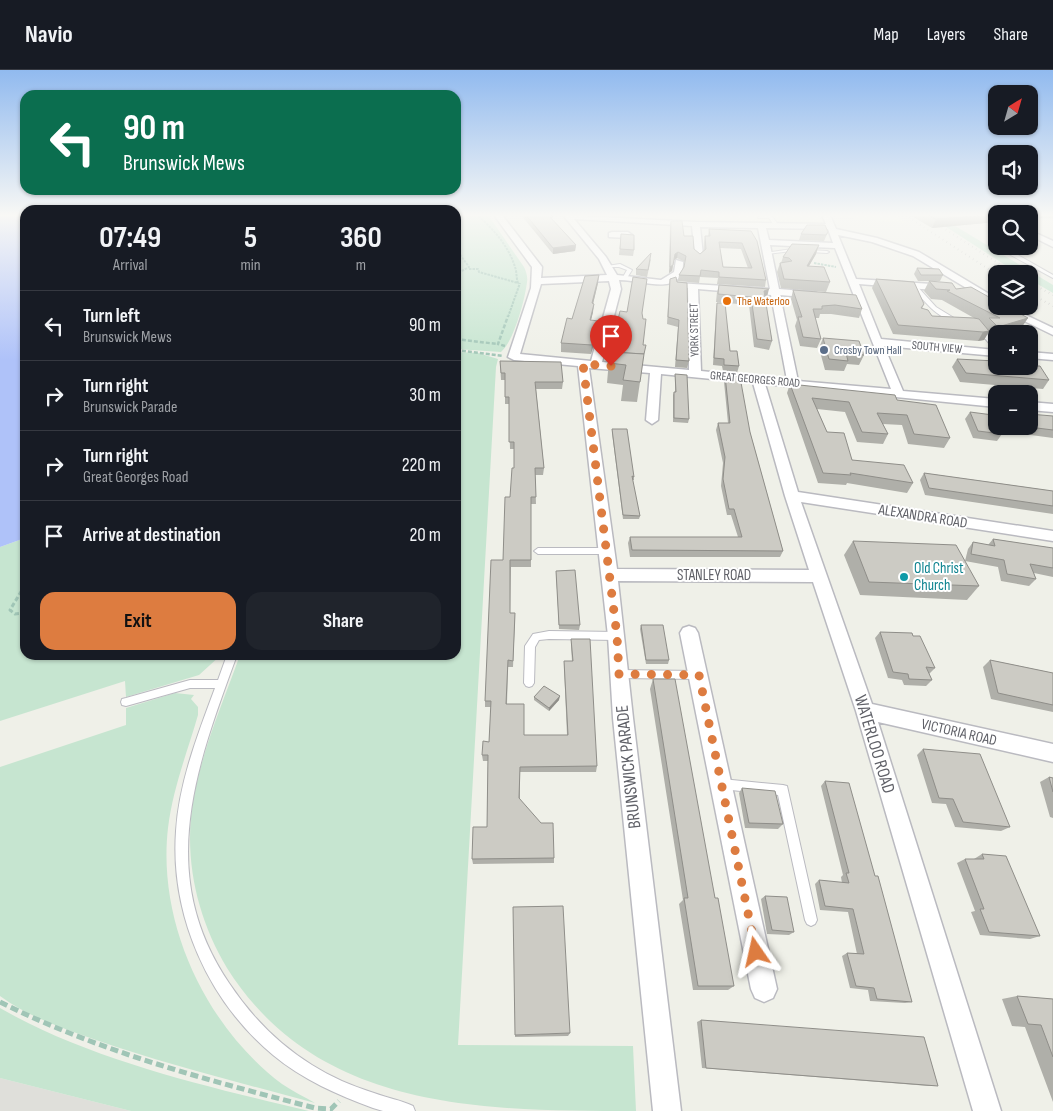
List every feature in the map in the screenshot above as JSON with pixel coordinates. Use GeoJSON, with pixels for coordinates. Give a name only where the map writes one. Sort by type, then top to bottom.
{"type":"FeatureCollection","features":[{"type":"Feature","properties":{"kind":"street"},"geometry":{"type":"LineString","coordinates":[[516,353],[534,298],[537,281],[537,267],[534,264]]}},
{"type":"Feature","properties":{"kind":"street"},"geometry":{"type":"LineString","coordinates":[[607,264],[620,277]]}},
{"type":"Feature","properties":{"kind":"street"},"geometry":{"type":"LineString","coordinates":[[537,281],[620,277],[662,283],[674,278],[679,272],[679,264]]}},
{"type":"Feature","properties":{"kind":"street"},"geometry":{"type":"LineString","coordinates":[[770,264],[773,292],[793,383]]}},
{"type":"Feature","properties":{"kind":"street"},"geometry":{"type":"LineString","coordinates":[[846,264],[852,281],[854,298],[879,342],[898,393]]}},
{"type":"Feature","properties":{"kind":"street"},"geometry":{"type":"LineString","coordinates":[[932,264],[988,297]]}},
{"type":"Feature","properties":{"kind":"street"},"geometry":{"type":"LineString","coordinates":[[589,364],[620,277]]}},
{"type":"Feature","properties":{"kind":"street"},"geometry":{"type":"LineString","coordinates":[[852,281],[976,290]]}},
{"type":"Feature","properties":{"kind":"street"},"geometry":{"type":"LineString","coordinates":[[680,285],[830,297]]}},
{"type":"Feature","properties":{"kind":"street","name":"YORK STREET"},"geometry":{"type":"LineString","coordinates":[[693,286],[695,374]]}},
{"type":"Feature","properties":{"kind":"street"},"geometry":{"type":"LineString","coordinates":[[1021,315],[1053,332]]}},
{"type":"Feature","properties":{"kind":"street","name":"SOUTH VIEW"},"geometry":{"type":"LineString","coordinates":[[879,342],[988,351]]}},
{"type":"Feature","properties":{"kind":"street","name":"GREAT GEORGES ROAD"},"geometry":{"type":"LineString","coordinates":[[516,353],[589,364],[988,401]]}},
{"type":"Feature","properties":{"kind":"street"},"geometry":{"type":"LineString","coordinates":[[1038,356],[1053,357]]}},
{"type":"Feature","properties":{"kind":"street","name":"BRUNSWICK PARADE"},"geometry":{"type":"LineString","coordinates":[[589,364],[617,636],[619,674],[667,1111]]}},
{"type":"Feature","properties":{"kind":"street"},"geometry":{"type":"LineString","coordinates":[[652,420],[656,370]]}},
{"type":"Feature","properties":{"kind":"street","name":"WATERLOO ROAD"},"geometry":{"type":"LineString","coordinates":[[758,379],[792,496],[865,711],[987,1111]]}},
{"type":"Feature","properties":{"kind":"street"},"geometry":{"type":"LineString","coordinates":[[1038,407],[1053,408]]}},
{"type":"Feature","properties":{"kind":"street","name":"ALEXANDRA ROAD"},"geometry":{"type":"LineString","coordinates":[[792,496],[1053,536]]}},
{"type":"Feature","properties":{"kind":"street","name":"STANLEY ROAD"},"geometry":{"type":"LineString","coordinates":[[610,575],[819,576]]}},
{"type":"Feature","properties":{"kind":"street"},"geometry":{"type":"LineString","coordinates":[[689,633],[764,989]]}},
{"type":"Feature","properties":{"kind":"street","name":"VICTORIA ROAD"},"geometry":{"type":"LineString","coordinates":[[865,711],[1053,753]]}},
{"type":"Feature","properties":{"kind":"lane"},"geometry":{"type":"LineString","coordinates":[[1029,264],[1053,278]]}},
{"type":"Feature","properties":{"kind":"lane"},"geometry":{"type":"LineString","coordinates":[[609,266],[626,267],[630,270],[620,277]]}},
{"type":"Feature","properties":{"kind":"lane"},"geometry":{"type":"LineString","coordinates":[[914,286],[934,308],[952,319]]}},
{"type":"Feature","properties":{"kind":"lane"},"geometry":{"type":"LineString","coordinates":[[936,317],[960,320]]}},
{"type":"Feature","properties":{"kind":"lane"},"geometry":{"type":"LineString","coordinates":[[977,326],[988,339]]}},
{"type":"Feature","properties":{"kind":"lane"},"geometry":{"type":"LineString","coordinates":[[538,551],[607,551]]}},
{"type":"Feature","properties":{"kind":"lane"},"geometry":{"type":"LineString","coordinates":[[529,683],[530,646],[536,637],[549,635],[617,636]]}},
{"type":"Feature","properties":{"kind":"lane"},"geometry":{"type":"LineString","coordinates":[[230,660],[194,762],[182,830],[183,880],[194,926],[223,986],[239,1010],[279,1051],[302,1067],[348,1091],[375,1102],[408,1111]]}},
{"type":"Feature","properties":{"kind":"lane"},"geometry":{"type":"LineString","coordinates":[[619,674],[699,675]]}},
{"type":"Feature","properties":{"kind":"lane"},"geometry":{"type":"LineString","coordinates":[[126,702],[190,684],[221,684]]}},
{"type":"Feature","properties":{"kind":"lane"},"geometry":{"type":"LineString","coordinates":[[722,784],[782,790],[811,920]]}},
{"type":"Feature","properties":{"kind":"path"},"geometry":{"type":"LineString","coordinates":[[468,264],[469,269]]}},
{"type":"Feature","properties":{"kind":"path"},"geometry":{"type":"LineString","coordinates":[[498,344],[518,283],[513,264]]}},
{"type":"Feature","properties":{"kind":"path"},"geometry":{"type":"LineString","coordinates":[[812,270],[814,264]]}},
{"type":"Feature","properties":{"kind":"path"},"geometry":{"type":"LineString","coordinates":[[817,264],[849,270]]}},
{"type":"Feature","properties":{"kind":"path"},"geometry":{"type":"LineString","coordinates":[[461,272],[469,269],[478,269],[479,272],[518,283],[537,281]]}},
{"type":"Feature","properties":{"kind":"path"},"geometry":{"type":"LineString","coordinates":[[461,340],[498,344],[516,353]]}},
{"type":"Feature","properties":{"kind":"path"},"geometry":{"type":"LineString","coordinates":[[461,350],[516,353]]}},
{"type":"Feature","properties":{"kind":"path"},"geometry":{"type":"LineString","coordinates":[[20,593],[10,610],[15,614],[20,614]]}},
{"type":"Feature","properties":{"kind":"path"},"geometry":{"type":"LineString","coordinates":[[0,1002],[67,1035],[173,1071],[296,1103],[331,1109],[348,1091]]}},
{"type":"Feature","properties":{"kind":"shaded area"},"geometry":{"type":"Polygon","coordinates":[[[461,264],[522,264],[524,267],[527,280],[521,309],[510,339],[501,352],[461,349],[461,264]]]}},
{"type":"Feature","properties":{"kind":"shaded area"},"geometry":{"type":"Polygon","coordinates":[[[1003,264],[1018,264],[1020,265],[1003,264]]]}},
{"type":"Feature","properties":{"kind":"shaded area"},"geometry":{"type":"Polygon","coordinates":[[[1038,276],[1053,285],[1053,293],[1038,284],[1038,276]]]}},
{"type":"Feature","properties":{"kind":"shaded area"},"geometry":{"type":"Polygon","coordinates":[[[461,352],[478,353],[498,359],[496,367],[458,1045],[633,1046],[636,1111],[520,1109],[463,1103],[408,1093],[355,1076],[307,1051],[264,1015],[227,968],[217,951],[202,914],[193,876],[190,837],[191,817],[204,755],[238,660],[461,660],[461,352]]]}},
{"type":"Feature","properties":{"kind":"shaded area"},"geometry":{"type":"Polygon","coordinates":[[[20,540],[20,660],[216,660],[199,675],[126,697],[125,681],[0,721],[0,547],[20,540]]]}},
{"type":"Feature","properties":{"kind":"shaded area"},"geometry":{"type":"Polygon","coordinates":[[[175,693],[194,695],[191,699],[198,707],[198,715],[173,799],[168,828],[167,864],[170,900],[179,936],[192,970],[210,1003],[231,1033],[255,1061],[282,1084],[315,1103],[178,1066],[96,1040],[34,1016],[0,996],[0,767],[126,725],[126,708],[175,693]]]}},
{"type":"Feature","properties":{"kind":"shaded area"},"geometry":{"type":"Polygon","coordinates":[[[0,1008],[72,1043],[150,1070],[309,1111],[131,1111],[0,1078],[0,1008]]]}},
{"type":"Feature","properties":{"kind":"shaded area"},"geometry":{"type":"Polygon","coordinates":[[[0,1078],[131,1111],[0,1111],[0,1078]]]}},
{"type":"Feature","properties":{"kind":"water"},"geometry":{"type":"Polygon","coordinates":[[[0,264],[20,264],[20,540],[0,547],[0,264]]]}},
{"type":"Feature","properties":{"kind":"building"},"geometry":{"type":"Polygon","coordinates":[[[641,264],[649,264],[648,270],[636,269],[641,264]]]}},
{"type":"Feature","properties":{"kind":"building"},"geometry":{"type":"Polygon","coordinates":[[[685,264],[722,264],[723,267],[752,268],[750,264],[762,264],[766,280],[719,277],[719,272],[701,270],[700,276],[679,275],[685,264]]]}},
{"type":"Feature","properties":{"kind":"building"},"geometry":{"type":"Polygon","coordinates":[[[780,264],[808,264],[807,266],[824,267],[830,282],[784,279],[780,264]]]}},
{"type":"Feature","properties":{"kind":"building"},"geometry":{"type":"Polygon","coordinates":[[[917,268],[939,269],[943,275],[921,275],[917,268]]]}},
{"type":"Feature","properties":{"kind":"building"},"geometry":{"type":"Polygon","coordinates":[[[599,275],[590,320],[599,321],[592,345],[561,343],[567,318],[572,319],[585,276],[599,275]]]}},
{"type":"Feature","properties":{"kind":"building"},"geometry":{"type":"Polygon","coordinates":[[[633,277],[647,279],[642,313],[643,319],[646,319],[643,345],[646,345],[644,354],[611,352],[611,354],[609,353],[610,349],[606,348],[613,324],[617,324],[620,311],[627,312],[633,277]]]}},
{"type":"Feature","properties":{"kind":"building"},"geometry":{"type":"Polygon","coordinates":[[[676,277],[677,282],[687,283],[689,361],[676,360],[679,320],[668,317],[670,279],[676,277]]]}},
{"type":"Feature","properties":{"kind":"building"},"geometry":{"type":"Polygon","coordinates":[[[876,279],[914,282],[924,304],[921,308],[928,310],[932,316],[979,319],[988,331],[983,332],[898,325],[876,279]]]}},
{"type":"Feature","properties":{"kind":"building"},"geometry":{"type":"Polygon","coordinates":[[[929,281],[952,283],[956,289],[971,287],[988,297],[988,312],[947,291],[950,290],[936,289],[929,281]]]}},
{"type":"Feature","properties":{"kind":"building"},"geometry":{"type":"Polygon","coordinates":[[[719,285],[769,289],[764,291],[772,341],[757,339],[751,297],[718,294],[719,285]]]}},
{"type":"Feature","properties":{"kind":"building"},"geometry":{"type":"Polygon","coordinates":[[[793,290],[856,295],[862,309],[835,305],[822,306],[822,309],[813,309],[821,339],[803,337],[798,317],[802,317],[793,290]]]}},
{"type":"Feature","properties":{"kind":"building"},"geometry":{"type":"Polygon","coordinates":[[[717,303],[725,303],[730,351],[737,351],[739,366],[724,365],[724,359],[714,358],[717,303]]]}},
{"type":"Feature","properties":{"kind":"building"},"geometry":{"type":"Polygon","coordinates":[[[994,315],[1022,315],[1028,318],[1005,325],[996,325],[989,318],[1000,318],[994,315]]]}},
{"type":"Feature","properties":{"kind":"building"},"geometry":{"type":"Polygon","coordinates":[[[823,338],[859,341],[864,355],[846,353],[848,361],[829,359],[823,338]]]}},
{"type":"Feature","properties":{"kind":"building"},"geometry":{"type":"Polygon","coordinates":[[[611,352],[644,354],[640,382],[623,380],[626,365],[609,363],[611,352]]]}},
{"type":"Feature","properties":{"kind":"building"},"geometry":{"type":"Polygon","coordinates":[[[957,359],[988,361],[988,375],[966,373],[957,359]]]}},
{"type":"Feature","properties":{"kind":"building"},"geometry":{"type":"Polygon","coordinates":[[[500,361],[561,362],[563,382],[535,382],[544,468],[535,468],[536,497],[531,497],[531,560],[510,560],[510,613],[515,613],[513,661],[508,660],[506,704],[524,704],[524,735],[568,735],[564,661],[573,661],[571,639],[590,639],[597,766],[520,767],[519,798],[541,823],[553,823],[554,858],[472,859],[473,827],[487,827],[488,755],[482,755],[483,741],[489,742],[491,701],[485,701],[491,560],[503,560],[505,497],[510,497],[512,468],[514,468],[514,442],[509,442],[509,397],[505,397],[505,373],[501,373],[500,361]]]}},
{"type":"Feature","properties":{"kind":"building"},"geometry":{"type":"Polygon","coordinates":[[[1038,366],[1040,366],[1049,380],[990,375],[1038,375],[1038,366]]]}},
{"type":"Feature","properties":{"kind":"building"},"geometry":{"type":"Polygon","coordinates":[[[675,374],[687,375],[689,419],[674,418],[675,374]]]}},
{"type":"Feature","properties":{"kind":"building"},"geometry":{"type":"Polygon","coordinates":[[[725,375],[740,377],[750,432],[783,551],[632,550],[630,537],[742,537],[734,509],[729,509],[723,479],[725,457],[718,423],[730,423],[725,375]]]}},
{"type":"Feature","properties":{"kind":"building"},"geometry":{"type":"Polygon","coordinates":[[[790,384],[895,395],[897,400],[936,405],[950,438],[914,434],[907,415],[877,413],[888,434],[862,432],[849,402],[812,398],[827,432],[844,433],[852,460],[904,465],[913,483],[850,473],[851,475],[823,473],[790,384]]]}},
{"type":"Feature","properties":{"kind":"building"},"geometry":{"type":"Polygon","coordinates":[[[970,412],[988,414],[988,432],[978,431],[970,412]]]}},
{"type":"Feature","properties":{"kind":"building"},"geometry":{"type":"Polygon","coordinates":[[[1038,415],[1053,416],[1053,430],[1038,428],[1038,415]]]}},
{"type":"Feature","properties":{"kind":"building"},"geometry":{"type":"Polygon","coordinates":[[[612,429],[627,429],[634,477],[632,476],[640,516],[623,515],[612,429]]]}},
{"type":"Feature","properties":{"kind":"building"},"geometry":{"type":"Polygon","coordinates":[[[924,473],[1053,491],[1053,506],[929,488],[924,473]]]}},
{"type":"Feature","properties":{"kind":"building"},"geometry":{"type":"Polygon","coordinates":[[[993,539],[1053,548],[1053,568],[1030,564],[1036,579],[1007,574],[1004,560],[971,554],[973,542],[995,546],[993,539]]]}},
{"type":"Feature","properties":{"kind":"building"},"geometry":{"type":"Polygon","coordinates":[[[853,541],[956,545],[979,586],[869,582],[853,541]]]}},
{"type":"Feature","properties":{"kind":"building"},"geometry":{"type":"Polygon","coordinates":[[[575,570],[580,625],[559,625],[556,571],[575,570]]]}},
{"type":"Feature","properties":{"kind":"building"},"geometry":{"type":"Polygon","coordinates":[[[641,625],[663,625],[669,660],[646,660],[641,625]]]}},
{"type":"Feature","properties":{"kind":"building"},"geometry":{"type":"Polygon","coordinates":[[[880,632],[912,633],[913,636],[920,636],[935,668],[926,667],[932,680],[909,679],[908,674],[893,672],[880,632]]]}},
{"type":"Feature","properties":{"kind":"building"},"geometry":{"type":"Polygon","coordinates":[[[990,660],[1053,673],[1053,705],[998,693],[990,660]]]}},
{"type":"Feature","properties":{"kind":"building"},"geometry":{"type":"Polygon","coordinates":[[[653,679],[675,679],[715,898],[718,898],[734,986],[698,986],[684,898],[688,898],[653,679]]]}},
{"type":"Feature","properties":{"kind":"building"},"geometry":{"type":"Polygon","coordinates":[[[544,686],[560,696],[549,708],[534,697],[544,686]]]}},
{"type":"Feature","properties":{"kind":"building"},"geometry":{"type":"Polygon","coordinates":[[[923,749],[980,754],[1010,827],[963,822],[953,799],[939,798],[923,749]]]}},
{"type":"Feature","properties":{"kind":"building"},"geometry":{"type":"Polygon","coordinates":[[[1049,777],[1053,778],[1053,792],[1049,777]]]}},
{"type":"Feature","properties":{"kind":"building"},"geometry":{"type":"Polygon","coordinates":[[[825,781],[849,783],[875,876],[878,876],[912,1002],[877,999],[874,988],[856,986],[847,953],[864,954],[853,909],[825,906],[819,880],[849,883],[846,873],[849,873],[825,781]]]}},
{"type":"Feature","properties":{"kind":"building"},"geometry":{"type":"Polygon","coordinates":[[[742,788],[775,791],[783,824],[749,823],[742,788]]]}},
{"type":"Feature","properties":{"kind":"building"},"geometry":{"type":"Polygon","coordinates":[[[982,854],[1006,856],[1040,936],[989,932],[980,909],[984,909],[965,859],[984,859],[982,854]]]}},
{"type":"Feature","properties":{"kind":"building"},"geometry":{"type":"Polygon","coordinates":[[[765,896],[787,897],[794,932],[772,930],[765,896]]]}},
{"type":"Feature","properties":{"kind":"building"},"geometry":{"type":"Polygon","coordinates":[[[563,906],[570,1033],[515,1035],[513,907],[563,906]]]}},
{"type":"Feature","properties":{"kind":"building"},"geometry":{"type":"Polygon","coordinates":[[[1017,996],[1053,999],[1053,1057],[1041,1025],[1028,1024],[1017,996]]]}},
{"type":"Feature","properties":{"kind":"building"},"geometry":{"type":"Polygon","coordinates":[[[701,1020],[924,1037],[938,1086],[706,1068],[701,1020]]]}},
{"type":"Feature","properties":{"kind":"railway"},"geometry":{"type":"LineString","coordinates":[[980,264],[988,269]]}},
{"type":"Feature","properties":{"kind":"railway"},"geometry":{"type":"LineString","coordinates":[[1038,287],[1053,295]]}},
{"type":"Feature","properties":{"kind":"railway"},"geometry":{"type":"LineString","coordinates":[[1038,298],[1053,306]]}},
{"type":"Feature","properties":{"kind":"place","name":"The Waterloo"},"geometry":{"type":"Point","coordinates":[727,301]}},
{"type":"Feature","properties":{"kind":"place","name":"Crosby Town Hall"},"geometry":{"type":"Point","coordinates":[824,350]}},
{"type":"Feature","properties":{"kind":"place","name":"Old Christ Church"},"geometry":{"type":"Point","coordinates":[904,577]}},
{"type":"Feature","properties":{"kind":"route"},"geometry":{"type":"LineString","coordinates":[[611,366],[583,364],[610,575],[619,674],[699,675],[756,952]]}}]}
